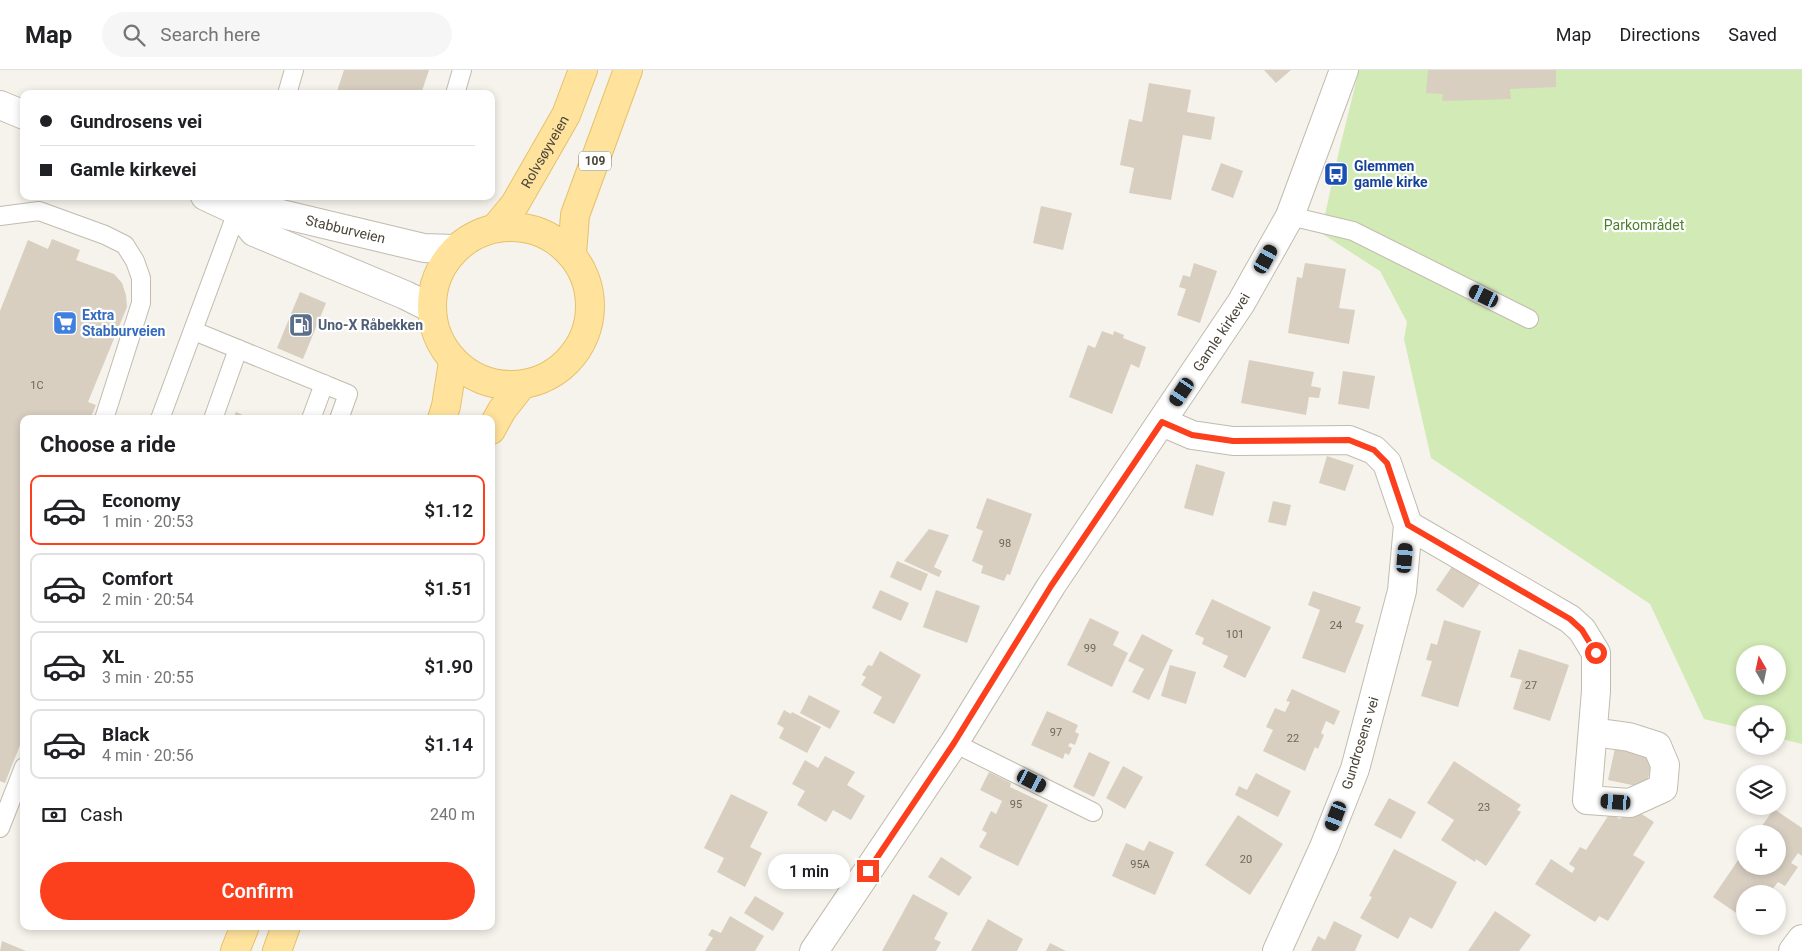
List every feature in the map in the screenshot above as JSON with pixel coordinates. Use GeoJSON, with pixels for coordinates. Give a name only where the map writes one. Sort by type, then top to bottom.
{"type":"FeatureCollection","features":[{"type":"Feature","properties":{"kind":"main road","name":"Rolvsøyveien"},"geometry":{"type":"LineString","coordinates":[[496,227],[515,204],[566,115],[583,70]]}},
{"type":"Feature","properties":{"kind":"main road","name":"109"},"geometry":{"type":"LineString","coordinates":[[572,254],[575,215],[628,70]]}},
{"type":"Feature","properties":{"kind":"main road"},"geometry":{"type":"LineString","coordinates":[[496,227],[524,227],[551,236],[572,254],[587,279],[592,307],[586,335],[571,360],[548,378],[520,386],[484,382],[453,362],[437,337],[431,308],[436,277],[454,250],[474,236],[496,227]]}},
{"type":"Feature","properties":{"kind":"main road"},"geometry":{"type":"LineString","coordinates":[[443,415],[453,362]]}},
{"type":"Feature","properties":{"kind":"main road"},"geometry":{"type":"LineString","coordinates":[[495,423],[520,386]]}},
{"type":"Feature","properties":{"kind":"main road"},"geometry":{"type":"LineString","coordinates":[[235,951],[243,930]]}},
{"type":"Feature","properties":{"kind":"main road"},"geometry":{"type":"LineString","coordinates":[[277,951],[285,930]]}},
{"type":"Feature","properties":{"kind":"street","name":"Gamle kirkevei"},"geometry":{"type":"LineString","coordinates":[[814,951],[954,743],[1051,586],[1241,303],[1290,216],[1344,70]]}},
{"type":"Feature","properties":{"kind":"street"},"geometry":{"type":"LineString","coordinates":[[0,104],[20,113]]}},
{"type":"Feature","properties":{"kind":"street","name":"Stabburveien"},"geometry":{"type":"LineString","coordinates":[[222,200],[424,248],[454,250]]}},
{"type":"Feature","properties":{"kind":"street","name":"Stabburveien"},"geometry":{"type":"LineString","coordinates":[[240,204],[254,232],[405,295],[431,308]]}},
{"type":"Feature","properties":{"kind":"street","name":"Gundrosens vei"},"geometry":{"type":"LineString","coordinates":[[1162,422],[1192,435],[1233,441],[1349,440],[1374,450],[1387,463],[1408,525],[1402,591],[1355,769],[1324,847],[1277,951]]}},
{"type":"Feature","properties":{"kind":"street"},"geometry":{"type":"LineString","coordinates":[[1408,525],[1570,619],[1582,630],[1596,653],[1596,691],[1592,732]]}},
{"type":"Feature","properties":{"kind":"street"},"geometry":{"type":"LineString","coordinates":[[1793,951],[1802,939]]}},
{"type":"Feature","properties":{"kind":"lane"},"geometry":{"type":"LineString","coordinates":[[287,90],[293,70]]}},
{"type":"Feature","properties":{"kind":"lane"},"geometry":{"type":"LineString","coordinates":[[455,90],[462,70]]}},
{"type":"Feature","properties":{"kind":"lane"},"geometry":{"type":"LineString","coordinates":[[162,415],[240,204]]}},
{"type":"Feature","properties":{"kind":"lane"},"geometry":{"type":"LineString","coordinates":[[0,216],[38,211],[105,235],[125,245],[135,261],[141,278],[141,303],[105,415]]}},
{"type":"Feature","properties":{"kind":"lane"},"geometry":{"type":"LineString","coordinates":[[1290,216],[1352,231],[1529,319]]}},
{"type":"Feature","properties":{"kind":"lane"},"geometry":{"type":"LineString","coordinates":[[194,331],[348,394],[340,415]]}},
{"type":"Feature","properties":{"kind":"lane"},"geometry":{"type":"LineString","coordinates":[[214,415],[238,350]]}},
{"type":"Feature","properties":{"kind":"lane"},"geometry":{"type":"LineString","coordinates":[[312,415],[324,384]]}},
{"type":"Feature","properties":{"kind":"lane"},"geometry":{"type":"LineString","coordinates":[[954,743],[1093,812]]}},
{"type":"Feature","properties":{"kind":"lane"},"geometry":{"type":"LineString","coordinates":[[0,828],[20,777]]}},
{"type":"Feature","properties":{"kind":"green space","name":"Parkområdet"},"geometry":{"type":"Polygon","coordinates":[[[1359,70],[1802,70],[1802,744],[1786,740],[1786,705],[1736,705],[1736,727],[1704,719],[1650,604],[1431,458],[1404,339],[1407,322],[1380,271],[1321,233],[1359,70]]]}},
{"type":"Feature","properties":{"kind":"building"},"geometry":{"type":"Polygon","coordinates":[[[344,70],[429,70],[422,90],[337,90],[344,70]]]}},
{"type":"Feature","properties":{"kind":"building"},"geometry":{"type":"Polygon","coordinates":[[[1264,70],[1291,70],[1276,83],[1264,70]]]}},
{"type":"Feature","properties":{"kind":"building"},"geometry":{"type":"Polygon","coordinates":[[[1428,70],[1556,70],[1556,87],[1510,89],[1511,99],[1442,101],[1443,94],[1426,93],[1428,70]]]}},
{"type":"Feature","properties":{"kind":"building"},"geometry":{"type":"Polygon","coordinates":[[[1149,83],[1191,90],[1187,112],[1215,117],[1211,140],[1183,135],[1171,200],[1129,193],[1134,168],[1120,165],[1129,119],[1142,122],[1149,83]]]}},
{"type":"Feature","properties":{"kind":"building"},"geometry":{"type":"Polygon","coordinates":[[[1221,163],[1243,171],[1233,198],[1211,190],[1221,163]]]}},
{"type":"Feature","properties":{"kind":"building"},"geometry":{"type":"Polygon","coordinates":[[[1041,206],[1072,213],[1063,250],[1033,243],[1041,206]]]}},
{"type":"Feature","properties":{"kind":"building"},"geometry":{"type":"Polygon","coordinates":[[[52,239],[80,250],[76,260],[114,274],[122,283],[127,307],[88,402],[96,405],[92,415],[20,415],[20,745],[5,783],[0,781],[0,311],[28,240],[48,249],[52,239]]]}},
{"type":"Feature","properties":{"kind":"building"},"geometry":{"type":"Polygon","coordinates":[[[1194,263],[1217,271],[1200,323],[1177,315],[1186,289],[1179,287],[1183,275],[1190,277],[1194,263]]]}},
{"type":"Feature","properties":{"kind":"building"},"geometry":{"type":"Polygon","coordinates":[[[1305,263],[1346,269],[1339,308],[1355,310],[1349,344],[1288,333],[1297,277],[1302,278],[1305,263]]]}},
{"type":"Feature","properties":{"kind":"building"},"geometry":{"type":"Polygon","coordinates":[[[300,292],[326,303],[303,359],[277,348],[300,292]]]}},
{"type":"Feature","properties":{"kind":"building"},"geometry":{"type":"Polygon","coordinates":[[[1102,331],[1113,335],[1114,331],[1124,335],[1123,338],[1146,347],[1139,368],[1131,364],[1112,414],[1069,397],[1088,345],[1095,348],[1102,331]]]}},
{"type":"Feature","properties":{"kind":"building"},"geometry":{"type":"Polygon","coordinates":[[[1249,360],[1314,372],[1311,386],[1321,388],[1319,398],[1309,397],[1306,415],[1241,403],[1249,360]]]}},
{"type":"Feature","properties":{"kind":"building"},"geometry":{"type":"Polygon","coordinates":[[[1343,371],[1375,376],[1369,409],[1338,404],[1343,371]]]}},
{"type":"Feature","properties":{"kind":"building"},"geometry":{"type":"Polygon","coordinates":[[[1327,456],[1354,465],[1345,491],[1319,483],[1327,456]]]}},
{"type":"Feature","properties":{"kind":"building"},"geometry":{"type":"Polygon","coordinates":[[[1196,464],[1225,472],[1213,516],[1184,508],[1196,464]]]}},
{"type":"Feature","properties":{"kind":"building"},"geometry":{"type":"Polygon","coordinates":[[[987,498],[1032,514],[1010,575],[1007,574],[1004,581],[981,573],[983,566],[972,561],[983,531],[976,528],[987,498]]]}},
{"type":"Feature","properties":{"kind":"building"},"geometry":{"type":"Polygon","coordinates":[[[1273,501],[1291,505],[1286,526],[1268,522],[1273,501]]]}},
{"type":"Feature","properties":{"kind":"building"},"geometry":{"type":"Polygon","coordinates":[[[929,529],[949,535],[934,567],[942,571],[939,577],[904,561],[929,529]]]}},
{"type":"Feature","properties":{"kind":"building"},"geometry":{"type":"Polygon","coordinates":[[[897,561],[928,574],[921,591],[890,577],[897,561]]]}},
{"type":"Feature","properties":{"kind":"building"},"geometry":{"type":"Polygon","coordinates":[[[1455,562],[1482,580],[1463,608],[1436,590],[1455,562]]]}},
{"type":"Feature","properties":{"kind":"building"},"geometry":{"type":"Polygon","coordinates":[[[880,590],[909,603],[901,621],[872,608],[880,590]]]}},
{"type":"Feature","properties":{"kind":"building"},"geometry":{"type":"Polygon","coordinates":[[[936,590],[980,606],[967,643],[923,627],[936,590]]]}},
{"type":"Feature","properties":{"kind":"building"},"geometry":{"type":"Polygon","coordinates":[[[1313,591],[1361,607],[1355,622],[1364,625],[1345,673],[1302,658],[1320,610],[1308,605],[1313,591]]]}},
{"type":"Feature","properties":{"kind":"building"},"geometry":{"type":"Polygon","coordinates":[[[1212,599],[1271,627],[1245,678],[1223,667],[1228,656],[1202,644],[1204,638],[1195,634],[1212,599]]]}},
{"type":"Feature","properties":{"kind":"building"},"geometry":{"type":"Polygon","coordinates":[[[1090,618],[1119,632],[1113,645],[1128,653],[1112,687],[1067,665],[1090,618]]]}},
{"type":"Feature","properties":{"kind":"building"},"geometry":{"type":"Polygon","coordinates":[[[1444,620],[1481,631],[1458,707],[1421,696],[1432,661],[1426,660],[1431,643],[1437,645],[1444,620]]]}},
{"type":"Feature","properties":{"kind":"building"},"geometry":{"type":"Polygon","coordinates":[[[1142,634],[1173,650],[1149,700],[1132,692],[1144,669],[1128,661],[1142,634]]]}},
{"type":"Feature","properties":{"kind":"building"},"geometry":{"type":"Polygon","coordinates":[[[1519,649],[1569,665],[1550,721],[1513,709],[1522,680],[1510,677],[1519,649]]]}},
{"type":"Feature","properties":{"kind":"building"},"geometry":{"type":"Polygon","coordinates":[[[880,651],[921,675],[894,724],[873,713],[882,697],[861,685],[866,677],[862,675],[868,665],[872,666],[880,651]]]}},
{"type":"Feature","properties":{"kind":"building"},"geometry":{"type":"Polygon","coordinates":[[[1170,665],[1196,672],[1186,704],[1161,696],[1170,665]]]}},
{"type":"Feature","properties":{"kind":"building"},"geometry":{"type":"Polygon","coordinates":[[[1292,689],[1340,711],[1334,725],[1326,721],[1321,733],[1324,735],[1318,749],[1315,747],[1305,771],[1263,751],[1273,730],[1266,727],[1275,708],[1285,712],[1290,702],[1286,701],[1292,689]]]}},
{"type":"Feature","properties":{"kind":"building"},"geometry":{"type":"Polygon","coordinates":[[[809,695],[840,711],[830,729],[800,713],[809,695]]]}},
{"type":"Feature","properties":{"kind":"building"},"geometry":{"type":"Polygon","coordinates":[[[784,710],[791,714],[792,712],[821,727],[807,753],[779,738],[784,728],[777,724],[784,710]]]}},
{"type":"Feature","properties":{"kind":"building"},"geometry":{"type":"Polygon","coordinates":[[[1047,711],[1078,725],[1075,732],[1079,734],[1075,745],[1070,743],[1068,746],[1072,748],[1069,755],[1065,753],[1063,759],[1031,745],[1047,711]]]}},
{"type":"Feature","properties":{"kind":"building"},"geometry":{"type":"Polygon","coordinates":[[[1615,748],[1653,756],[1646,788],[1608,780],[1615,748]]]}},
{"type":"Feature","properties":{"kind":"building"},"geometry":{"type":"Polygon","coordinates":[[[1089,752],[1110,762],[1094,797],[1073,787],[1089,752]]]}},
{"type":"Feature","properties":{"kind":"building"},"geometry":{"type":"Polygon","coordinates":[[[825,756],[855,772],[847,785],[865,796],[851,820],[833,810],[826,822],[797,805],[805,791],[792,784],[805,760],[818,768],[825,756]]]}},
{"type":"Feature","properties":{"kind":"building"},"geometry":{"type":"Polygon","coordinates":[[[1454,761],[1521,805],[1517,810],[1521,812],[1486,866],[1476,859],[1475,862],[1441,840],[1454,820],[1427,803],[1454,761]]]}},
{"type":"Feature","properties":{"kind":"building"},"geometry":{"type":"Polygon","coordinates":[[[1123,766],[1143,777],[1125,809],[1106,798],[1123,766]]]}},
{"type":"Feature","properties":{"kind":"building"},"geometry":{"type":"Polygon","coordinates":[[[989,772],[1011,783],[1010,787],[1048,805],[1018,866],[979,847],[987,833],[982,830],[991,811],[996,814],[1002,801],[980,790],[989,772]]]}},
{"type":"Feature","properties":{"kind":"building"},"geometry":{"type":"Polygon","coordinates":[[[1256,773],[1291,791],[1278,817],[1235,795],[1239,786],[1247,790],[1256,773]]]}},
{"type":"Feature","properties":{"kind":"building"},"geometry":{"type":"Polygon","coordinates":[[[731,794],[768,812],[750,847],[762,853],[745,887],[717,872],[724,858],[704,848],[731,794]]]}},
{"type":"Feature","properties":{"kind":"building"},"geometry":{"type":"Polygon","coordinates":[[[1389,798],[1416,812],[1401,839],[1374,825],[1389,798]]]}},
{"type":"Feature","properties":{"kind":"building"},"geometry":{"type":"Polygon","coordinates":[[[1629,806],[1654,822],[1633,855],[1645,862],[1608,921],[1599,916],[1595,922],[1535,884],[1551,859],[1572,873],[1575,868],[1569,864],[1580,847],[1586,850],[1610,813],[1620,819],[1629,806]]]}},
{"type":"Feature","properties":{"kind":"building"},"geometry":{"type":"Polygon","coordinates":[[[1238,815],[1283,844],[1250,895],[1205,865],[1238,815]]]}},
{"type":"Feature","properties":{"kind":"building"},"geometry":{"type":"Polygon","coordinates":[[[1770,815],[1783,815],[1802,828],[1802,856],[1798,853],[1791,863],[1798,867],[1786,885],[1778,882],[1776,885],[1736,885],[1736,913],[1713,897],[1736,863],[1736,875],[1786,875],[1786,825],[1762,825],[1770,815]]]}},
{"type":"Feature","properties":{"kind":"building"},"geometry":{"type":"Polygon","coordinates":[[[1149,841],[1174,852],[1155,895],[1112,876],[1126,843],[1144,851],[1149,841]]]}},
{"type":"Feature","properties":{"kind":"building"},"geometry":{"type":"Polygon","coordinates":[[[1394,849],[1457,882],[1432,929],[1410,917],[1398,939],[1360,918],[1372,897],[1369,896],[1394,849]]]}},
{"type":"Feature","properties":{"kind":"building"},"geometry":{"type":"Polygon","coordinates":[[[941,857],[972,877],[959,896],[928,877],[941,857]]]}},
{"type":"Feature","properties":{"kind":"building"},"geometry":{"type":"Polygon","coordinates":[[[913,894],[948,913],[934,939],[941,942],[936,951],[882,951],[913,894]]]}},
{"type":"Feature","properties":{"kind":"building"},"geometry":{"type":"Polygon","coordinates":[[[755,896],[784,913],[773,931],[744,913],[755,896]]]}},
{"type":"Feature","properties":{"kind":"building"},"geometry":{"type":"Polygon","coordinates":[[[1495,911],[1531,935],[1519,951],[1468,951],[1495,911]]]}},
{"type":"Feature","properties":{"kind":"building"},"geometry":{"type":"Polygon","coordinates":[[[730,916],[764,936],[755,951],[705,951],[713,938],[708,935],[712,929],[721,933],[730,916]]]}},
{"type":"Feature","properties":{"kind":"building"},"geometry":{"type":"Polygon","coordinates":[[[988,919],[1023,939],[1017,951],[971,951],[988,919]]]}},
{"type":"Feature","properties":{"kind":"building"},"geometry":{"type":"Polygon","coordinates":[[[1334,921],[1362,935],[1355,951],[1311,951],[1318,936],[1325,940],[1334,921]]]}},
{"type":"Feature","properties":{"kind":"building"},"geometry":{"type":"Polygon","coordinates":[[[2,941],[26,951],[0,951],[2,941]]]}},
{"type":"Feature","properties":{"kind":"building"},"geometry":{"type":"Polygon","coordinates":[[[1050,943],[1066,951],[1046,951],[1050,943]]]}},
{"type":"Feature","properties":{"kind":"place","name":"Glemmen gamle kirke"},"geometry":{"type":"Point","coordinates":[1336,174]}},
{"type":"Feature","properties":{"kind":"place","name":"Extra Stabburveien"},"geometry":{"type":"Point","coordinates":[65,323]}},
{"type":"Feature","properties":{"kind":"place","name":"Uno-X Råbekken"},"geometry":{"type":"Point","coordinates":[301,325]}},
{"type":"Feature","properties":{"kind":"route"},"geometry":{"type":"LineString","coordinates":[[868,871],[954,743],[1051,586],[1162,422],[1192,435],[1233,441],[1349,440],[1374,450],[1387,463],[1408,525],[1570,619],[1582,630],[1596,653]]}}]}
